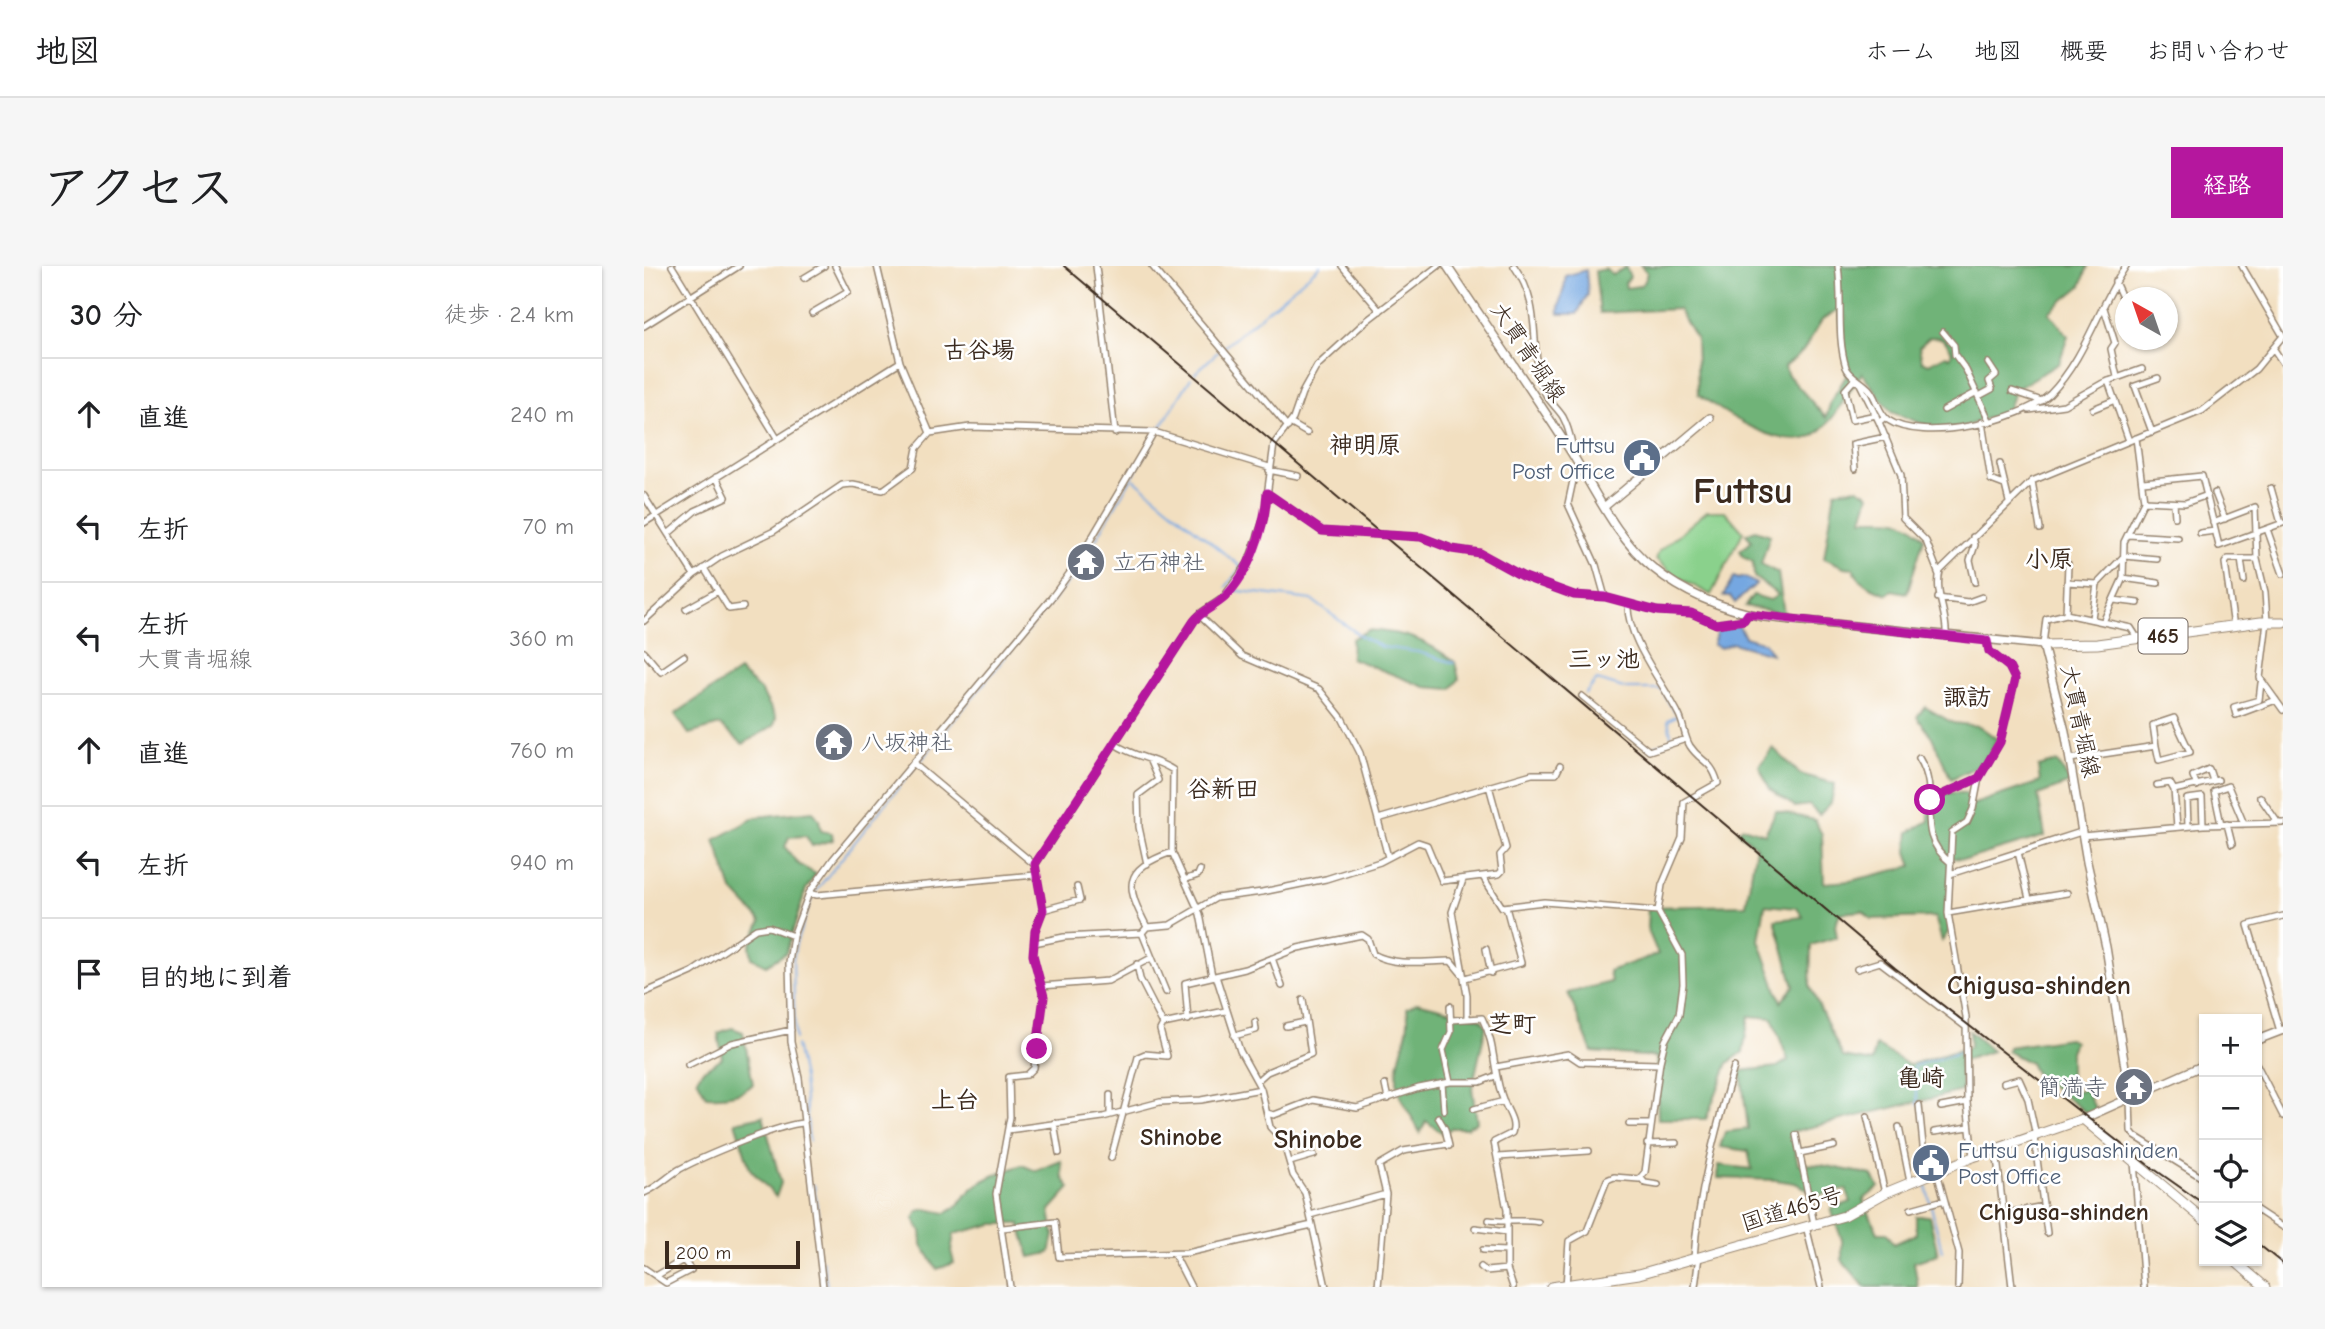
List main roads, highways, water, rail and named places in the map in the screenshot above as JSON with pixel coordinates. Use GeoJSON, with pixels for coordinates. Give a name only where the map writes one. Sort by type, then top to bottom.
{"type":"FeatureCollection","features":[{"type":"Feature","properties":{"kind":"highway","name":"465"},"geometry":{"type":"LineString","coordinates":[[2043,645],[2138,640],[2283,622]]}},
{"type":"Feature","properties":{"kind":"highway","name":"国道465号"},"geometry":{"type":"LineString","coordinates":[[1551,1287],[1617,1282],[1810,1225],[1857,1210],[1885,1193],[1973,1157],[2083,1119]]}},
{"type":"Feature","properties":{"kind":"highway"},"geometry":{"type":"LineString","coordinates":[[2083,1119],[2199,1216]]}},
{"type":"Feature","properties":{"kind":"highway"},"geometry":{"type":"LineString","coordinates":[[2241,1266],[2265,1287]]}},
{"type":"Feature","properties":{"kind":"main road","name":"大貫青堀線"},"geometry":{"type":"LineString","coordinates":[[1447,266],[1630,545],[1664,577],[1692,594],[1748,614],[1946,637],[2043,645],[2070,759],[2082,834],[2106,947],[2130,1099]]}},
{"type":"Feature","properties":{"kind":"main road"},"geometry":{"type":"LineString","coordinates":[[1604,507],[1710,418]]}},
{"type":"Feature","properties":{"kind":"main road"},"geometry":{"type":"LineString","coordinates":[[2262,1038],[2282,1030]]}},
{"type":"Feature","properties":{"kind":"main road"},"geometry":{"type":"LineString","coordinates":[[2083,1119],[2199,1067]]}},
{"type":"Feature","properties":{"kind":"water"},"geometry":{"type":"Polygon","coordinates":[[[1586,270],[1588,294],[1577,314],[1559,314],[1565,276],[1586,270]]]}},
{"type":"Feature","properties":{"kind":"water"},"geometry":{"type":"Polygon","coordinates":[[[1734,577],[1744,577],[1756,584],[1735,603],[1730,596],[1723,596],[1734,577]]]}},
{"type":"Feature","properties":{"kind":"water"},"geometry":{"type":"Polygon","coordinates":[[[1738,624],[1745,637],[1765,643],[1772,654],[1732,643],[1721,648],[1713,645],[1718,627],[1738,624]]]}},
{"type":"Feature","properties":{"kind":"waterway"},"geometry":{"type":"LineString","coordinates":[[1224,347],[1320,266]]}},
{"type":"Feature","properties":{"kind":"waterway"},"geometry":{"type":"LineString","coordinates":[[1195,373],[1220,350]]}},
{"type":"Feature","properties":{"kind":"waterway"},"geometry":{"type":"LineString","coordinates":[[1159,430],[1191,378]]}},
{"type":"Feature","properties":{"kind":"waterway"},"geometry":{"type":"LineString","coordinates":[[1096,539],[1156,436]]}},
{"type":"Feature","properties":{"kind":"waterway"},"geometry":{"type":"LineString","coordinates":[[1134,479],[1241,567],[1226,587]]}},
{"type":"Feature","properties":{"kind":"waterway"},"geometry":{"type":"LineString","coordinates":[[1009,653],[1076,572],[1094,542]]}},
{"type":"Feature","properties":{"kind":"waterway"},"geometry":{"type":"LineString","coordinates":[[1232,590],[1312,600],[1362,637],[1382,647],[1418,652],[1454,663]]}},
{"type":"Feature","properties":{"kind":"waterway"},"geometry":{"type":"LineString","coordinates":[[918,764],[1006,656]]}},
{"type":"Feature","properties":{"kind":"waterway"},"geometry":{"type":"LineString","coordinates":[[1585,694],[1597,680],[1627,689],[1661,689],[1674,711]]}},
{"type":"Feature","properties":{"kind":"waterway"},"geometry":{"type":"LineString","coordinates":[[1672,740],[1668,720],[1676,716]]}},
{"type":"Feature","properties":{"kind":"waterway"},"geometry":{"type":"LineString","coordinates":[[1648,748],[1665,743]]}},
{"type":"Feature","properties":{"kind":"waterway"},"geometry":{"type":"LineString","coordinates":[[815,892],[914,768]]}},
{"type":"Feature","properties":{"kind":"waterway"},"geometry":{"type":"LineString","coordinates":[[795,1039],[793,960],[812,897]]}},
{"type":"Feature","properties":{"kind":"waterway"},"geometry":{"type":"LineString","coordinates":[[796,1045],[803,1078],[809,1141]]}},
{"type":"Feature","properties":{"kind":"waterway"},"geometry":{"type":"LineString","coordinates":[[1918,1105],[1914,1066],[1962,1052]]}},
{"type":"Feature","properties":{"kind":"waterway"},"geometry":{"type":"LineString","coordinates":[[1925,1181],[1942,1251]]}},
{"type":"Feature","properties":{"kind":"waterway"},"geometry":{"type":"LineString","coordinates":[[814,1185],[818,1217]]}},
{"type":"Feature","properties":{"kind":"waterway"},"geometry":{"type":"LineString","coordinates":[[823,1261],[827,1287]]}},
{"type":"Feature","properties":{"kind":"railway"},"geometry":{"type":"LineString","coordinates":[[1064,266],[1895,968],[2147,1164],[2203,1203]]}},
{"type":"Feature","properties":{"kind":"railway"},"geometry":{"type":"LineString","coordinates":[[2262,1247],[2283,1264]]}},
{"type":"Feature","properties":{"kind":"place","name":"Futtsu Post Office"},"geometry":{"type":"Point","coordinates":[1642,458]}},
{"type":"Feature","properties":{"kind":"place","name":"立石神社"},"geometry":{"type":"Point","coordinates":[1086,562]}},
{"type":"Feature","properties":{"kind":"place","name":"八坂神社"},"geometry":{"type":"Point","coordinates":[834,742]}},
{"type":"Feature","properties":{"kind":"place","name":"簡満寺"},"geometry":{"type":"Point","coordinates":[2134,1087]}},
{"type":"Feature","properties":{"kind":"place","name":"Futtsu Chigusashinden Post Office"},"geometry":{"type":"Point","coordinates":[1931,1163]}},
{"type":"Feature","properties":{"kind":"district","name":"古谷場"},"geometry":{"type":"Point","coordinates":[979,350]}},
{"type":"Feature","properties":{"kind":"district","name":"神明原"},"geometry":{"type":"Point","coordinates":[1365,445]}},
{"type":"Feature","properties":{"kind":"district","name":"Futtsu"},"geometry":{"type":"Point","coordinates":[1743,491]}},
{"type":"Feature","properties":{"kind":"district","name":"小原"},"geometry":{"type":"Point","coordinates":[2049,559]}},
{"type":"Feature","properties":{"kind":"district","name":"三ッ池"},"geometry":{"type":"Point","coordinates":[1604,659]}},
{"type":"Feature","properties":{"kind":"district","name":"諏訪"},"geometry":{"type":"Point","coordinates":[1967,697]}},
{"type":"Feature","properties":{"kind":"district","name":"谷新田"},"geometry":{"type":"Point","coordinates":[1223,789]}},
{"type":"Feature","properties":{"kind":"district","name":"Chigusa-shinden"},"geometry":{"type":"Point","coordinates":[2039,986]}},
{"type":"Feature","properties":{"kind":"district","name":"芝町"},"geometry":{"type":"Point","coordinates":[1512,1024]}},
{"type":"Feature","properties":{"kind":"district","name":"亀崎"},"geometry":{"type":"Point","coordinates":[1921,1078]}},
{"type":"Feature","properties":{"kind":"district","name":"上台"},"geometry":{"type":"Point","coordinates":[955,1100]}},
{"type":"Feature","properties":{"kind":"district","name":"Shinobe"},"geometry":{"type":"Point","coordinates":[1181,1137]}},
{"type":"Feature","properties":{"kind":"district","name":"Shinobe"},"geometry":{"type":"Point","coordinates":[1318,1140]}},
{"type":"Feature","properties":{"kind":"district","name":"Chigusa-shinden"},"geometry":{"type":"Point","coordinates":[2064,1212]}}]}
